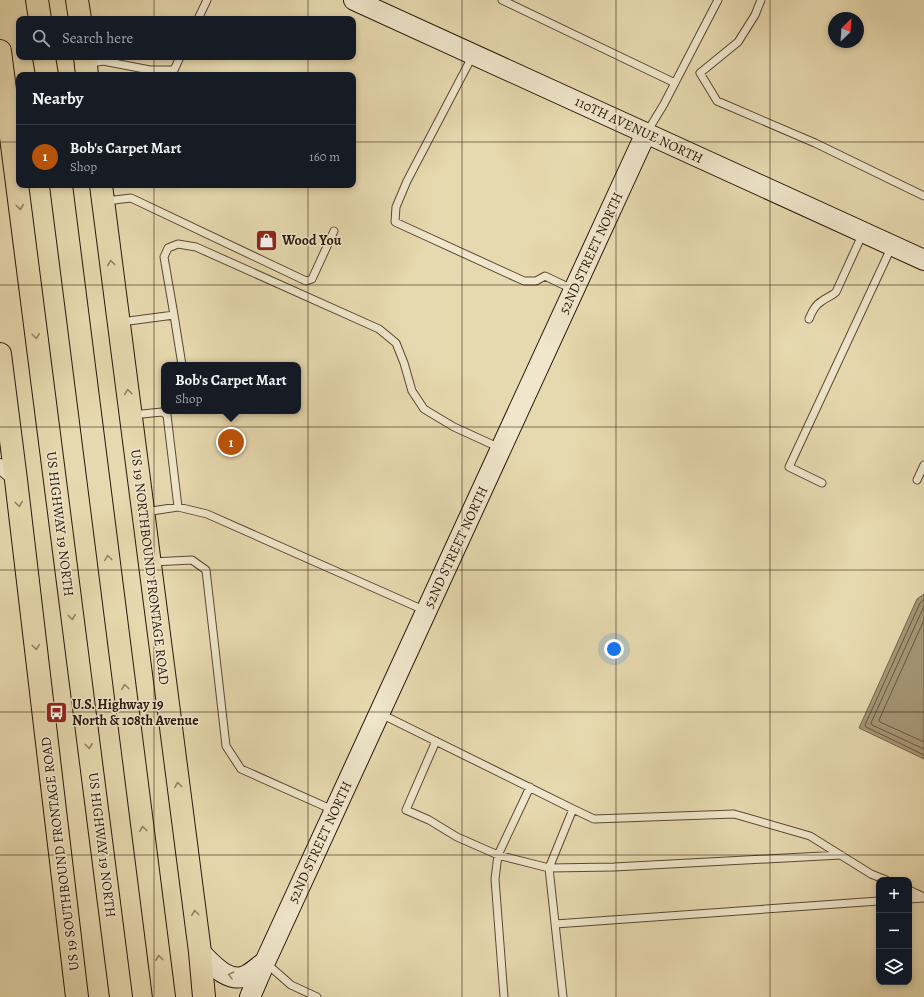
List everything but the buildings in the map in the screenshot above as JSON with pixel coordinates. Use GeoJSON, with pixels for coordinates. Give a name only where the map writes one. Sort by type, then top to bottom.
{"type":"FeatureCollection","features":[{"type":"Feature","properties":{"kind":"main road"},"geometry":{"type":"LineString","coordinates":[[37,0],[40,16]]}},
{"type":"Feature","properties":{"kind":"main road"},"geometry":{"type":"LineString","coordinates":[[77,0],[80,16]]}},
{"type":"Feature","properties":{"kind":"main road","name":"US HIGHWAY 19 NORTH"},"geometry":{"type":"LineString","coordinates":[[0,54],[16,179]]}},
{"type":"Feature","properties":{"kind":"main road"},"geometry":{"type":"LineString","coordinates":[[44,60],[46,72]]}},
{"type":"Feature","properties":{"kind":"main road","name":"US HIGHWAY 19 NORTH"},"geometry":{"type":"LineString","coordinates":[[17,188],[121,997]]}},
{"type":"Feature","properties":{"kind":"main road"},"geometry":{"type":"LineString","coordinates":[[61,188],[164,997]]}},
{"type":"Feature","properties":{"kind":"main road","name":"US 19 NORTHBOUND FRONTAGE ROAD"},"geometry":{"type":"LineString","coordinates":[[102,193],[200,952],[204,997]]}},
{"type":"Feature","properties":{"kind":"main road","name":"US 19 SOUTHBOUND FRONTAGE ROAD"},"geometry":{"type":"LineString","coordinates":[[0,354],[3,412],[16,480],[77,997]]}},
{"type":"Feature","properties":{"kind":"street","name":"110TH AVENUE NORTH"},"geometry":{"type":"LineString","coordinates":[[363,2],[924,260]]}},
{"type":"Feature","properties":{"kind":"street","name":"52ND STREET NORTH"},"geometry":{"type":"LineString","coordinates":[[250,997],[646,133]]}},
{"type":"Feature","properties":{"kind":"street"},"geometry":{"type":"LineString","coordinates":[[0,466],[16,480]]}},
{"type":"Feature","properties":{"kind":"street","name":"52ND STREET NORTH"},"geometry":{"type":"LineString","coordinates":[[200,952],[220,972],[234,977],[246,976],[265,962]]}},
{"type":"Feature","properties":{"kind":"lane"},"geometry":{"type":"LineString","coordinates":[[199,16],[207,0]]}},
{"type":"Feature","properties":{"kind":"lane"},"geometry":{"type":"LineString","coordinates":[[502,0],[675,83]]}},
{"type":"Feature","properties":{"kind":"lane"},"geometry":{"type":"LineString","coordinates":[[646,133],[675,83],[718,0]]}},
{"type":"Feature","properties":{"kind":"lane"},"geometry":{"type":"LineString","coordinates":[[761,0],[755,15],[738,42],[700,73],[717,101],[815,143],[924,196]]}},
{"type":"Feature","properties":{"kind":"lane"},"geometry":{"type":"LineString","coordinates":[[474,54],[407,181],[396,207],[395,222],[524,281],[536,281],[545,276],[574,290]]}},
{"type":"Feature","properties":{"kind":"lane"},"geometry":{"type":"LineString","coordinates":[[86,65],[103,61],[150,70],[174,70],[179,60]]}},
{"type":"Feature","properties":{"kind":"lane"},"geometry":{"type":"LineString","coordinates":[[102,193],[131,198],[306,281],[312,279],[334,232]]}},
{"type":"Feature","properties":{"kind":"lane"},"geometry":{"type":"LineString","coordinates":[[809,320],[815,307],[836,292],[864,232]]}},
{"type":"Feature","properties":{"kind":"lane"},"geometry":{"type":"LineString","coordinates":[[182,362],[164,258],[168,248],[178,244],[196,247],[379,329],[396,343],[404,363],[412,392],[424,409],[454,427],[501,448]]}},
{"type":"Feature","properties":{"kind":"lane"},"geometry":{"type":"LineString","coordinates":[[822,483],[789,467],[892,246]]}},
{"type":"Feature","properties":{"kind":"lane"},"geometry":{"type":"LineString","coordinates":[[119,322],[174,315]]}},
{"type":"Feature","properties":{"kind":"lane"},"geometry":{"type":"LineString","coordinates":[[131,415],[161,412]]}},
{"type":"Feature","properties":{"kind":"lane"},"geometry":{"type":"LineString","coordinates":[[164,414],[167,416],[178,507]]}},
{"type":"Feature","properties":{"kind":"lane"},"geometry":{"type":"LineString","coordinates":[[917,480],[924,465]]}},
{"type":"Feature","properties":{"kind":"lane"},"geometry":{"type":"LineString","coordinates":[[143,512],[178,507],[207,514],[426,611]]}},
{"type":"Feature","properties":{"kind":"lane"},"geometry":{"type":"LineString","coordinates":[[150,562],[192,560],[206,570],[226,746],[241,769],[334,811]]}},
{"type":"Feature","properties":{"kind":"lane"},"geometry":{"type":"LineString","coordinates":[[379,713],[594,819],[734,814],[810,836],[871,874],[878,877]]}},
{"type":"Feature","properties":{"kind":"lane"},"geometry":{"type":"LineString","coordinates":[[436,741],[406,810],[429,820],[457,837],[498,855],[549,868],[614,867],[841,855]]}},
{"type":"Feature","properties":{"kind":"lane"},"geometry":{"type":"LineString","coordinates":[[504,997],[495,879],[498,855],[530,787]]}},
{"type":"Feature","properties":{"kind":"lane"},"geometry":{"type":"LineString","coordinates":[[563,997],[549,868],[573,809]]}},
{"type":"Feature","properties":{"kind":"lane"},"geometry":{"type":"LineString","coordinates":[[912,891],[924,897]]}},
{"type":"Feature","properties":{"kind":"lane"},"geometry":{"type":"LineString","coordinates":[[912,899],[924,897]]}},
{"type":"Feature","properties":{"kind":"lane"},"geometry":{"type":"LineString","coordinates":[[555,924],[876,901]]}},
{"type":"Feature","properties":{"kind":"lane"},"geometry":{"type":"LineString","coordinates":[[265,962],[291,985],[316,997]]}},
{"type":"Feature","properties":{"kind":"water"},"geometry":{"type":"Polygon","coordinates":[[[924,594],[924,759],[859,728],[917,599],[924,594]]]}},
{"type":"Feature","properties":{"kind":"place","name":"Wood You"},"geometry":{"type":"Point","coordinates":[266,240]}},
{"type":"Feature","properties":{"kind":"place","name":"Bob's Carpet Mart"},"geometry":{"type":"Point","coordinates":[231,442]}},
{"type":"Feature","properties":{"kind":"place","name":"U.S. Highway 19 North & 108th Avenue"},"geometry":{"type":"Point","coordinates":[57,712]}}]}
